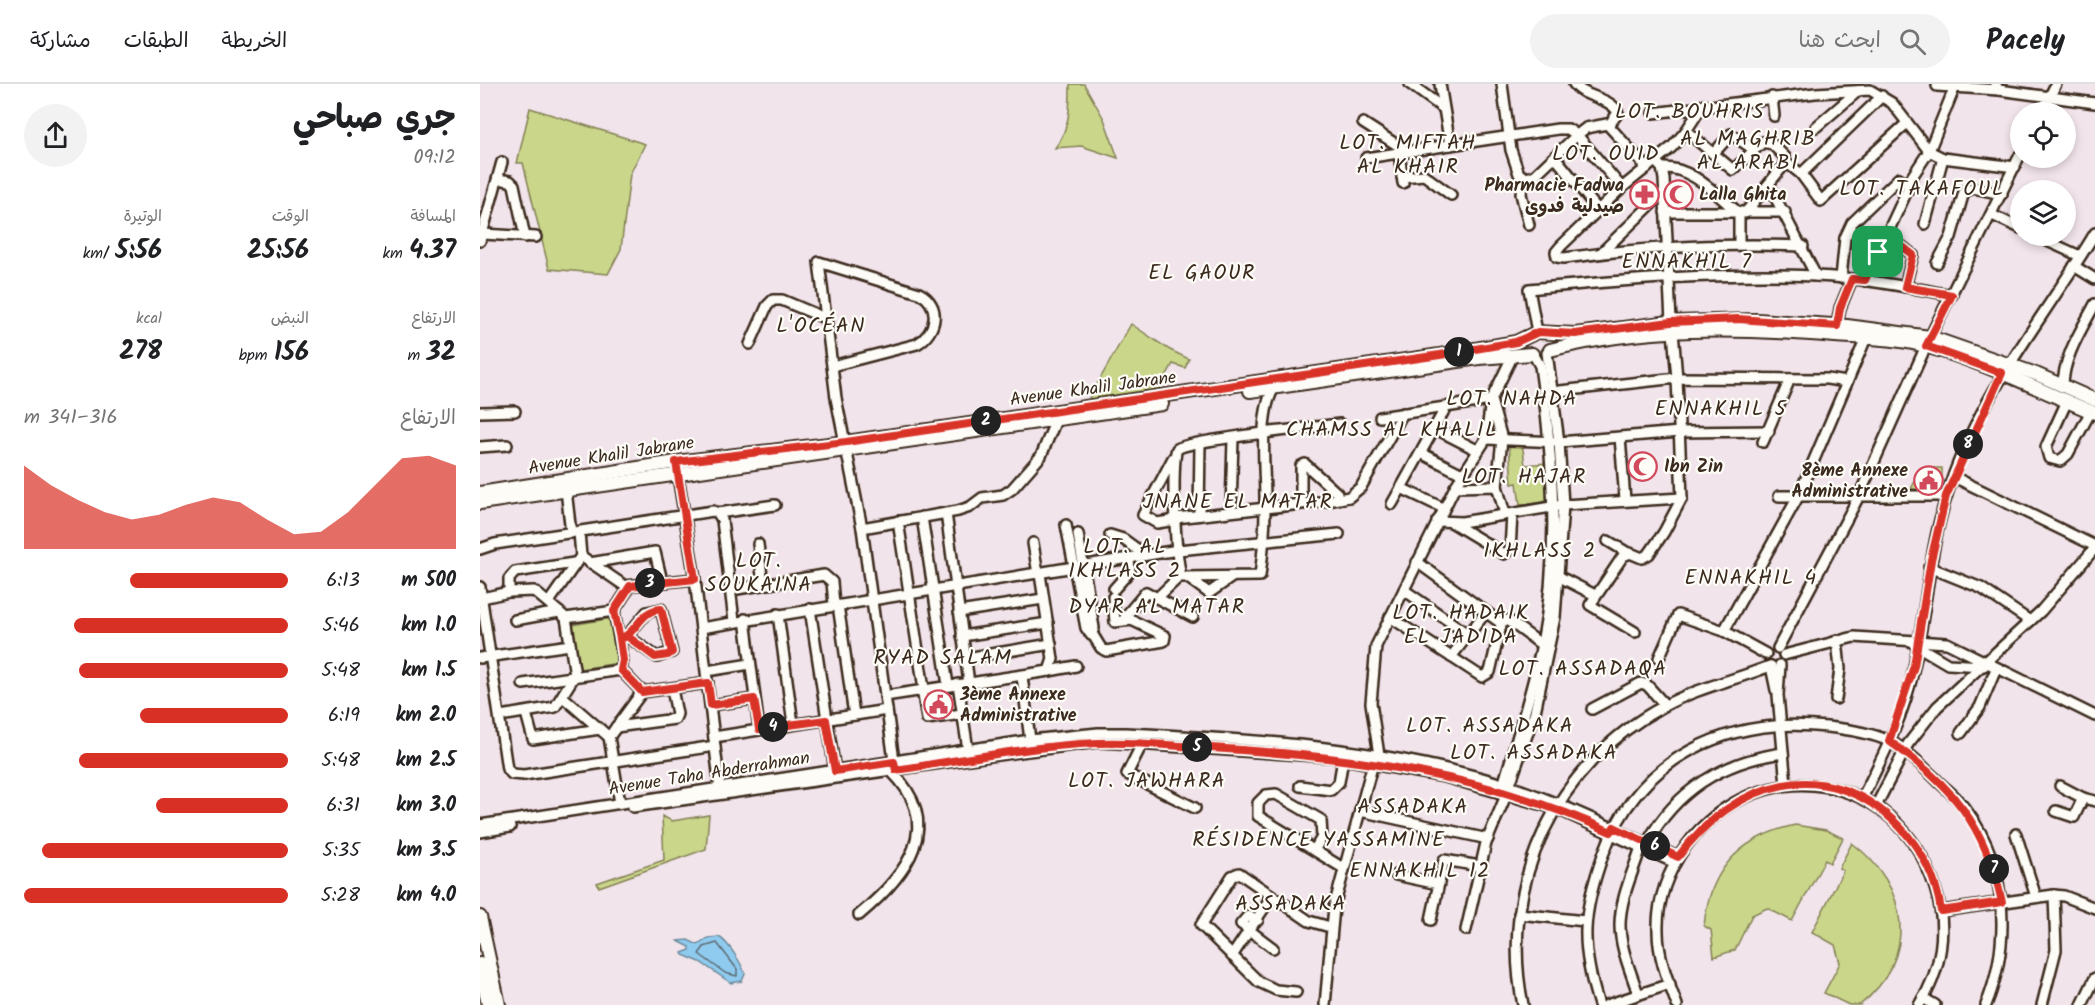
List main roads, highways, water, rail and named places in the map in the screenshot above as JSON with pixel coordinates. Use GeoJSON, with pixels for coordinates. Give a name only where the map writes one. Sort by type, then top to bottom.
{"type":"FeatureCollection","features":[{"type":"Feature","properties":{"kind":"main road","name":"Avenue Khalil Jabrane"},"geometry":{"type":"LineString","coordinates":[[480,493],[847,447],[1061,416],[1541,353],[1576,343],[1738,319],[1837,326],[1928,342],[2063,386],[2094,408]]}},
{"type":"Feature","properties":{"kind":"main road","name":"Avenue Khalil Jabrane"},"geometry":{"type":"LineString","coordinates":[[1061,416],[1477,349],[1516,342],[1538,334],[1575,334],[1672,327],[1762,330],[1928,342]]}},
{"type":"Feature","properties":{"kind":"main road"},"geometry":{"type":"LineString","coordinates":[[1538,334],[1550,339],[1541,353],[1527,343],[1538,334]]}},
{"type":"Feature","properties":{"kind":"main road","name":"Avenue Khalil Jabrane"},"geometry":{"type":"LineString","coordinates":[[2005,368],[2067,401],[2094,408]]}},
{"type":"Feature","properties":{"kind":"main road","name":"Avenue Khalil Jabrane"},"geometry":{"type":"LineString","coordinates":[[480,503],[566,490],[677,468]]}},
{"type":"Feature","properties":{"kind":"main road"},"geometry":{"type":"LineString","coordinates":[[480,917],[499,1005]]}},
{"type":"Feature","properties":{"kind":"main road"},"geometry":{"type":"LineString","coordinates":[[480,967],[488,1005]]}},
{"type":"Feature","properties":{"kind":"water"},"geometry":{"type":"Polygon","coordinates":[[[719,937],[730,948],[741,965],[745,974],[742,981],[731,983],[700,962],[683,955],[682,953],[690,950],[690,947],[678,941],[688,940],[698,945],[708,938],[719,937]]]}},
{"type":"Feature","properties":{"kind":"place","name":"Lalla Ghita"},"geometry":{"type":"Point","coordinates":[1678,194]}},
{"type":"Feature","properties":{"kind":"place","name":"Pharmacie Fadwa صيدلية فدوى"},"geometry":{"type":"Point","coordinates":[1645,195]}},
{"type":"Feature","properties":{"kind":"place","name":"Ibn Zin"},"geometry":{"type":"Point","coordinates":[1643,466]}},
{"type":"Feature","properties":{"kind":"place","name":"8ème Annexe Administrative"},"geometry":{"type":"Point","coordinates":[1929,480]}},
{"type":"Feature","properties":{"kind":"place","name":"3ème Annexe Administrative"},"geometry":{"type":"Point","coordinates":[939,704]}},
{"type":"Feature","properties":{"kind":"district","name":"LOT. BOUHRIS"},"geometry":{"type":"Point","coordinates":[1690,111]}},
{"type":"Feature","properties":{"kind":"district","name":"AL MAGHRIB AL ARABI"},"geometry":{"type":"Point","coordinates":[1748,150]}},
{"type":"Feature","properties":{"kind":"district","name":"LOT. OUID"},"geometry":{"type":"Point","coordinates":[1606,153]}},
{"type":"Feature","properties":{"kind":"district","name":"LOT. MIFTAH AL KHAIR"},"geometry":{"type":"Point","coordinates":[1408,154]}},
{"type":"Feature","properties":{"kind":"district","name":"LOT. TAKAFOUL"},"geometry":{"type":"Point","coordinates":[1922,188]}},
{"type":"Feature","properties":{"kind":"district","name":"ENNAKHIL 7"},"geometry":{"type":"Point","coordinates":[1687,261]}},
{"type":"Feature","properties":{"kind":"district","name":"EL GAOUR"},"geometry":{"type":"Point","coordinates":[1202,272]}},
{"type":"Feature","properties":{"kind":"district","name":"L'OCÉAN"},"geometry":{"type":"Point","coordinates":[821,325]}},
{"type":"Feature","properties":{"kind":"district","name":"LOT. NAHDA"},"geometry":{"type":"Point","coordinates":[1512,398]}},
{"type":"Feature","properties":{"kind":"district","name":"ENNAKHIL 5"},"geometry":{"type":"Point","coordinates":[1721,408]}},
{"type":"Feature","properties":{"kind":"district","name":"CHAMSS AL KHALIL"},"geometry":{"type":"Point","coordinates":[1392,429]}},
{"type":"Feature","properties":{"kind":"district","name":"LOT. HAJAR"},"geometry":{"type":"Point","coordinates":[1524,476]}},
{"type":"Feature","properties":{"kind":"district","name":"JNANE EL MATAR"},"geometry":{"type":"Point","coordinates":[1238,501]}},
{"type":"Feature","properties":{"kind":"district","name":"IKHLASS 2"},"geometry":{"type":"Point","coordinates":[1540,550]}},
{"type":"Feature","properties":{"kind":"district","name":"LOT. AL IKHLASS 2"},"geometry":{"type":"Point","coordinates":[1125,558]}},
{"type":"Feature","properties":{"kind":"district","name":"LOT. SOUKAINA"},"geometry":{"type":"Point","coordinates":[759,572]}},
{"type":"Feature","properties":{"kind":"district","name":"ENNAKHIL 4"},"geometry":{"type":"Point","coordinates":[1751,577]}},
{"type":"Feature","properties":{"kind":"district","name":"DYAR AL MATAR"},"geometry":{"type":"Point","coordinates":[1157,606]}},
{"type":"Feature","properties":{"kind":"district","name":"LOT. HADAIK EL JADIDA"},"geometry":{"type":"Point","coordinates":[1461,624]}},
{"type":"Feature","properties":{"kind":"district","name":"RYAD SALAM"},"geometry":{"type":"Point","coordinates":[943,657]}},
{"type":"Feature","properties":{"kind":"district","name":"LOT. ASSADAQA"},"geometry":{"type":"Point","coordinates":[1583,668]}},
{"type":"Feature","properties":{"kind":"district","name":"LOT. ASSADAKA"},"geometry":{"type":"Point","coordinates":[1490,725]}},
{"type":"Feature","properties":{"kind":"district","name":"LOT. ASSADAKA"},"geometry":{"type":"Point","coordinates":[1534,752]}},
{"type":"Feature","properties":{"kind":"district","name":"LOT. JAWHARA"},"geometry":{"type":"Point","coordinates":[1147,780]}},
{"type":"Feature","properties":{"kind":"district","name":"ASSADAKA"},"geometry":{"type":"Point","coordinates":[1413,806]}},
{"type":"Feature","properties":{"kind":"district","name":"RÉSIDENCE YASSAMINE"},"geometry":{"type":"Point","coordinates":[1319,839]}},
{"type":"Feature","properties":{"kind":"district","name":"ENNAKHIL 12"},"geometry":{"type":"Point","coordinates":[1420,870]}},
{"type":"Feature","properties":{"kind":"district","name":"ASSADAKA"},"geometry":{"type":"Point","coordinates":[1291,903]}}]}
